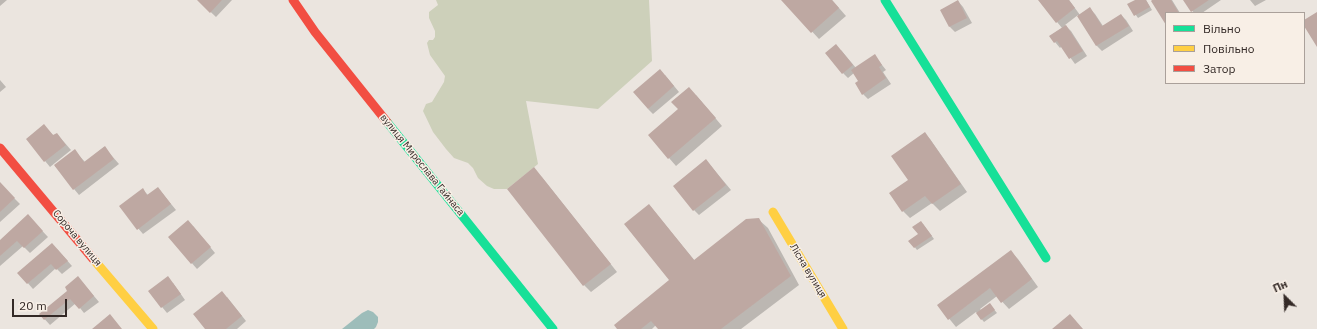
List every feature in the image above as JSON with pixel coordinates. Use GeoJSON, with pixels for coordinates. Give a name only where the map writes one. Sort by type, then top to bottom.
{"type":"FeatureCollection","features":[{"type":"Feature","properties":{"kind":"street","name":"вулиця Мирослава Гайнаса"},"geometry":{"type":"LineString","coordinates":[[293,0],[315,32],[553,329]]}},
{"type":"Feature","properties":{"kind":"street"},"geometry":{"type":"LineString","coordinates":[[885,0],[1046,258]]}},
{"type":"Feature","properties":{"kind":"street","name":"Сороча вулиця"},"geometry":{"type":"LineString","coordinates":[[0,148],[153,329]]}},
{"type":"Feature","properties":{"kind":"street","name":"Лісна вулиця"},"geometry":{"type":"LineString","coordinates":[[773,212],[843,329]]}},
{"type":"Feature","properties":{"kind":"green space"},"geometry":{"type":"Polygon","coordinates":[[[436,0],[649,0],[652,61],[598,109],[526,101],[538,164],[507,189],[494,189],[487,186],[478,178],[473,168],[468,163],[454,158],[433,132],[423,111],[426,104],[432,102],[444,82],[445,76],[430,55],[427,43],[435,37],[435,31],[429,18],[429,12],[438,5],[436,0]]]}},
{"type":"Feature","properties":{"kind":"water"},"geometry":{"type":"Polygon","coordinates":[[[368,310],[373,312],[378,317],[378,322],[374,329],[342,329],[362,313],[368,310]]]}},
{"type":"Feature","properties":{"kind":"building"},"geometry":{"type":"Polygon","coordinates":[[[197,0],[222,0],[210,13],[197,0]]]}},
{"type":"Feature","properties":{"kind":"building"},"geometry":{"type":"Polygon","coordinates":[[[781,0],[832,0],[839,8],[811,33],[781,0]]]}},
{"type":"Feature","properties":{"kind":"building"},"geometry":{"type":"Polygon","coordinates":[[[958,0],[967,18],[949,27],[940,10],[958,0]]]}},
{"type":"Feature","properties":{"kind":"building"},"geometry":{"type":"Polygon","coordinates":[[[1038,0],[1069,0],[1075,8],[1056,23],[1038,0]]]}},
{"type":"Feature","properties":{"kind":"building"},"geometry":{"type":"Polygon","coordinates":[[[1135,0],[1146,0],[1150,7],[1134,16],[1127,4],[1135,0]]]}},
{"type":"Feature","properties":{"kind":"building"},"geometry":{"type":"Polygon","coordinates":[[[1171,0],[1178,12],[1165,12],[1165,23],[1151,1],[1171,0]]]}},
{"type":"Feature","properties":{"kind":"building"},"geometry":{"type":"Polygon","coordinates":[[[1183,0],[1209,0],[1191,12],[1183,0]]]}},
{"type":"Feature","properties":{"kind":"building"},"geometry":{"type":"Polygon","coordinates":[[[1090,7],[1102,26],[1121,14],[1129,26],[1096,46],[1077,16],[1090,7]]]}},
{"type":"Feature","properties":{"kind":"building"},"geometry":{"type":"Polygon","coordinates":[[[1317,12],[1317,47],[1305,28],[1305,19],[1317,12]]]}},
{"type":"Feature","properties":{"kind":"building"},"geometry":{"type":"Polygon","coordinates":[[[1066,25],[1083,51],[1069,59],[1057,41],[1054,43],[1049,36],[1066,25]]]}},
{"type":"Feature","properties":{"kind":"building"},"geometry":{"type":"Polygon","coordinates":[[[836,44],[853,65],[842,74],[825,53],[836,44]]]}},
{"type":"Feature","properties":{"kind":"building"},"geometry":{"type":"Polygon","coordinates":[[[875,54],[882,65],[879,67],[886,78],[862,95],[855,83],[858,81],[851,70],[875,54]]]}},
{"type":"Feature","properties":{"kind":"building"},"geometry":{"type":"Polygon","coordinates":[[[660,69],[674,86],[648,109],[633,92],[660,69]]]}},
{"type":"Feature","properties":{"kind":"building"},"geometry":{"type":"Polygon","coordinates":[[[689,87],[716,118],[668,159],[648,135],[678,109],[671,102],[689,87]]]}},
{"type":"Feature","properties":{"kind":"building"},"geometry":{"type":"Polygon","coordinates":[[[44,124],[53,135],[57,133],[66,145],[44,162],[26,139],[44,124]]]}},
{"type":"Feature","properties":{"kind":"building"},"geometry":{"type":"Polygon","coordinates":[[[925,132],[961,184],[932,204],[925,196],[902,212],[889,193],[908,180],[891,156],[925,132]]]}},
{"type":"Feature","properties":{"kind":"building"},"geometry":{"type":"Polygon","coordinates":[[[105,146],[114,159],[73,190],[54,165],[75,149],[84,162],[105,146]]]}},
{"type":"Feature","properties":{"kind":"building"},"geometry":{"type":"Polygon","coordinates":[[[706,159],[726,185],[693,211],[673,186],[706,159]]]}},
{"type":"Feature","properties":{"kind":"building"},"geometry":{"type":"Polygon","coordinates":[[[534,167],[611,264],[583,286],[507,189],[534,167]]]}},
{"type":"Feature","properties":{"kind":"building"},"geometry":{"type":"Polygon","coordinates":[[[0,182],[15,198],[0,212],[0,182]]]}},
{"type":"Feature","properties":{"kind":"building"},"geometry":{"type":"Polygon","coordinates":[[[158,187],[171,204],[137,230],[119,206],[143,188],[147,195],[158,187]]]}},
{"type":"Feature","properties":{"kind":"building"},"geometry":{"type":"Polygon","coordinates":[[[649,204],[694,260],[746,219],[759,218],[791,276],[721,329],[658,329],[651,321],[641,329],[617,329],[614,325],[669,280],[624,224],[649,204]]]}},
{"type":"Feature","properties":{"kind":"building"},"geometry":{"type":"Polygon","coordinates":[[[28,214],[43,231],[24,248],[17,241],[0,256],[0,240],[28,214]]]}},
{"type":"Feature","properties":{"kind":"building"},"geometry":{"type":"Polygon","coordinates":[[[188,220],[211,247],[191,264],[168,237],[188,220]]]}},
{"type":"Feature","properties":{"kind":"building"},"geometry":{"type":"Polygon","coordinates":[[[921,221],[932,236],[914,248],[908,241],[918,234],[912,227],[921,221]]]}},
{"type":"Feature","properties":{"kind":"building"},"geometry":{"type":"Polygon","coordinates":[[[52,243],[68,261],[56,270],[51,264],[27,284],[17,273],[52,243]]]}},
{"type":"Feature","properties":{"kind":"building"},"geometry":{"type":"Polygon","coordinates":[[[1011,250],[1032,279],[1001,303],[990,288],[948,320],[937,305],[1011,250]]]}},
{"type":"Feature","properties":{"kind":"building"},"geometry":{"type":"Polygon","coordinates":[[[78,276],[94,296],[79,309],[70,299],[44,320],[39,314],[67,291],[65,287],[78,276]]]}},
{"type":"Feature","properties":{"kind":"building"},"geometry":{"type":"Polygon","coordinates":[[[168,276],[181,294],[161,308],[148,291],[168,276]]]}},
{"type":"Feature","properties":{"kind":"building"},"geometry":{"type":"Polygon","coordinates":[[[222,291],[242,316],[226,329],[205,329],[193,314],[222,291]]]}},
{"type":"Feature","properties":{"kind":"building"},"geometry":{"type":"Polygon","coordinates":[[[990,303],[995,310],[981,320],[976,313],[990,303]]]}},
{"type":"Feature","properties":{"kind":"building"},"geometry":{"type":"Polygon","coordinates":[[[110,314],[122,329],[92,329],[110,314]]]}},
{"type":"Feature","properties":{"kind":"building"},"geometry":{"type":"Polygon","coordinates":[[[1070,314],[1083,329],[1052,329],[1070,314]]]}},
{"type":"Feature","properties":{"kind":"traffic: fast"},"geometry":{"type":"LineString","coordinates":[[885,0],[1046,258]]}},
{"type":"Feature","properties":{"kind":"traffic: fast"},"geometry":{"type":"LineString","coordinates":[[387,122],[553,329]]}},
{"type":"Feature","properties":{"kind":"traffic: slow"},"geometry":{"type":"LineString","coordinates":[[773,212],[843,329]]}},
{"type":"Feature","properties":{"kind":"traffic: slow"},"geometry":{"type":"LineString","coordinates":[[94,260],[153,329]]}},
{"type":"Feature","properties":{"kind":"traffic: jam"},"geometry":{"type":"LineString","coordinates":[[293,0],[315,32],[387,122]]}},
{"type":"Feature","properties":{"kind":"traffic: jam"},"geometry":{"type":"LineString","coordinates":[[0,148],[94,260]]}}]}
